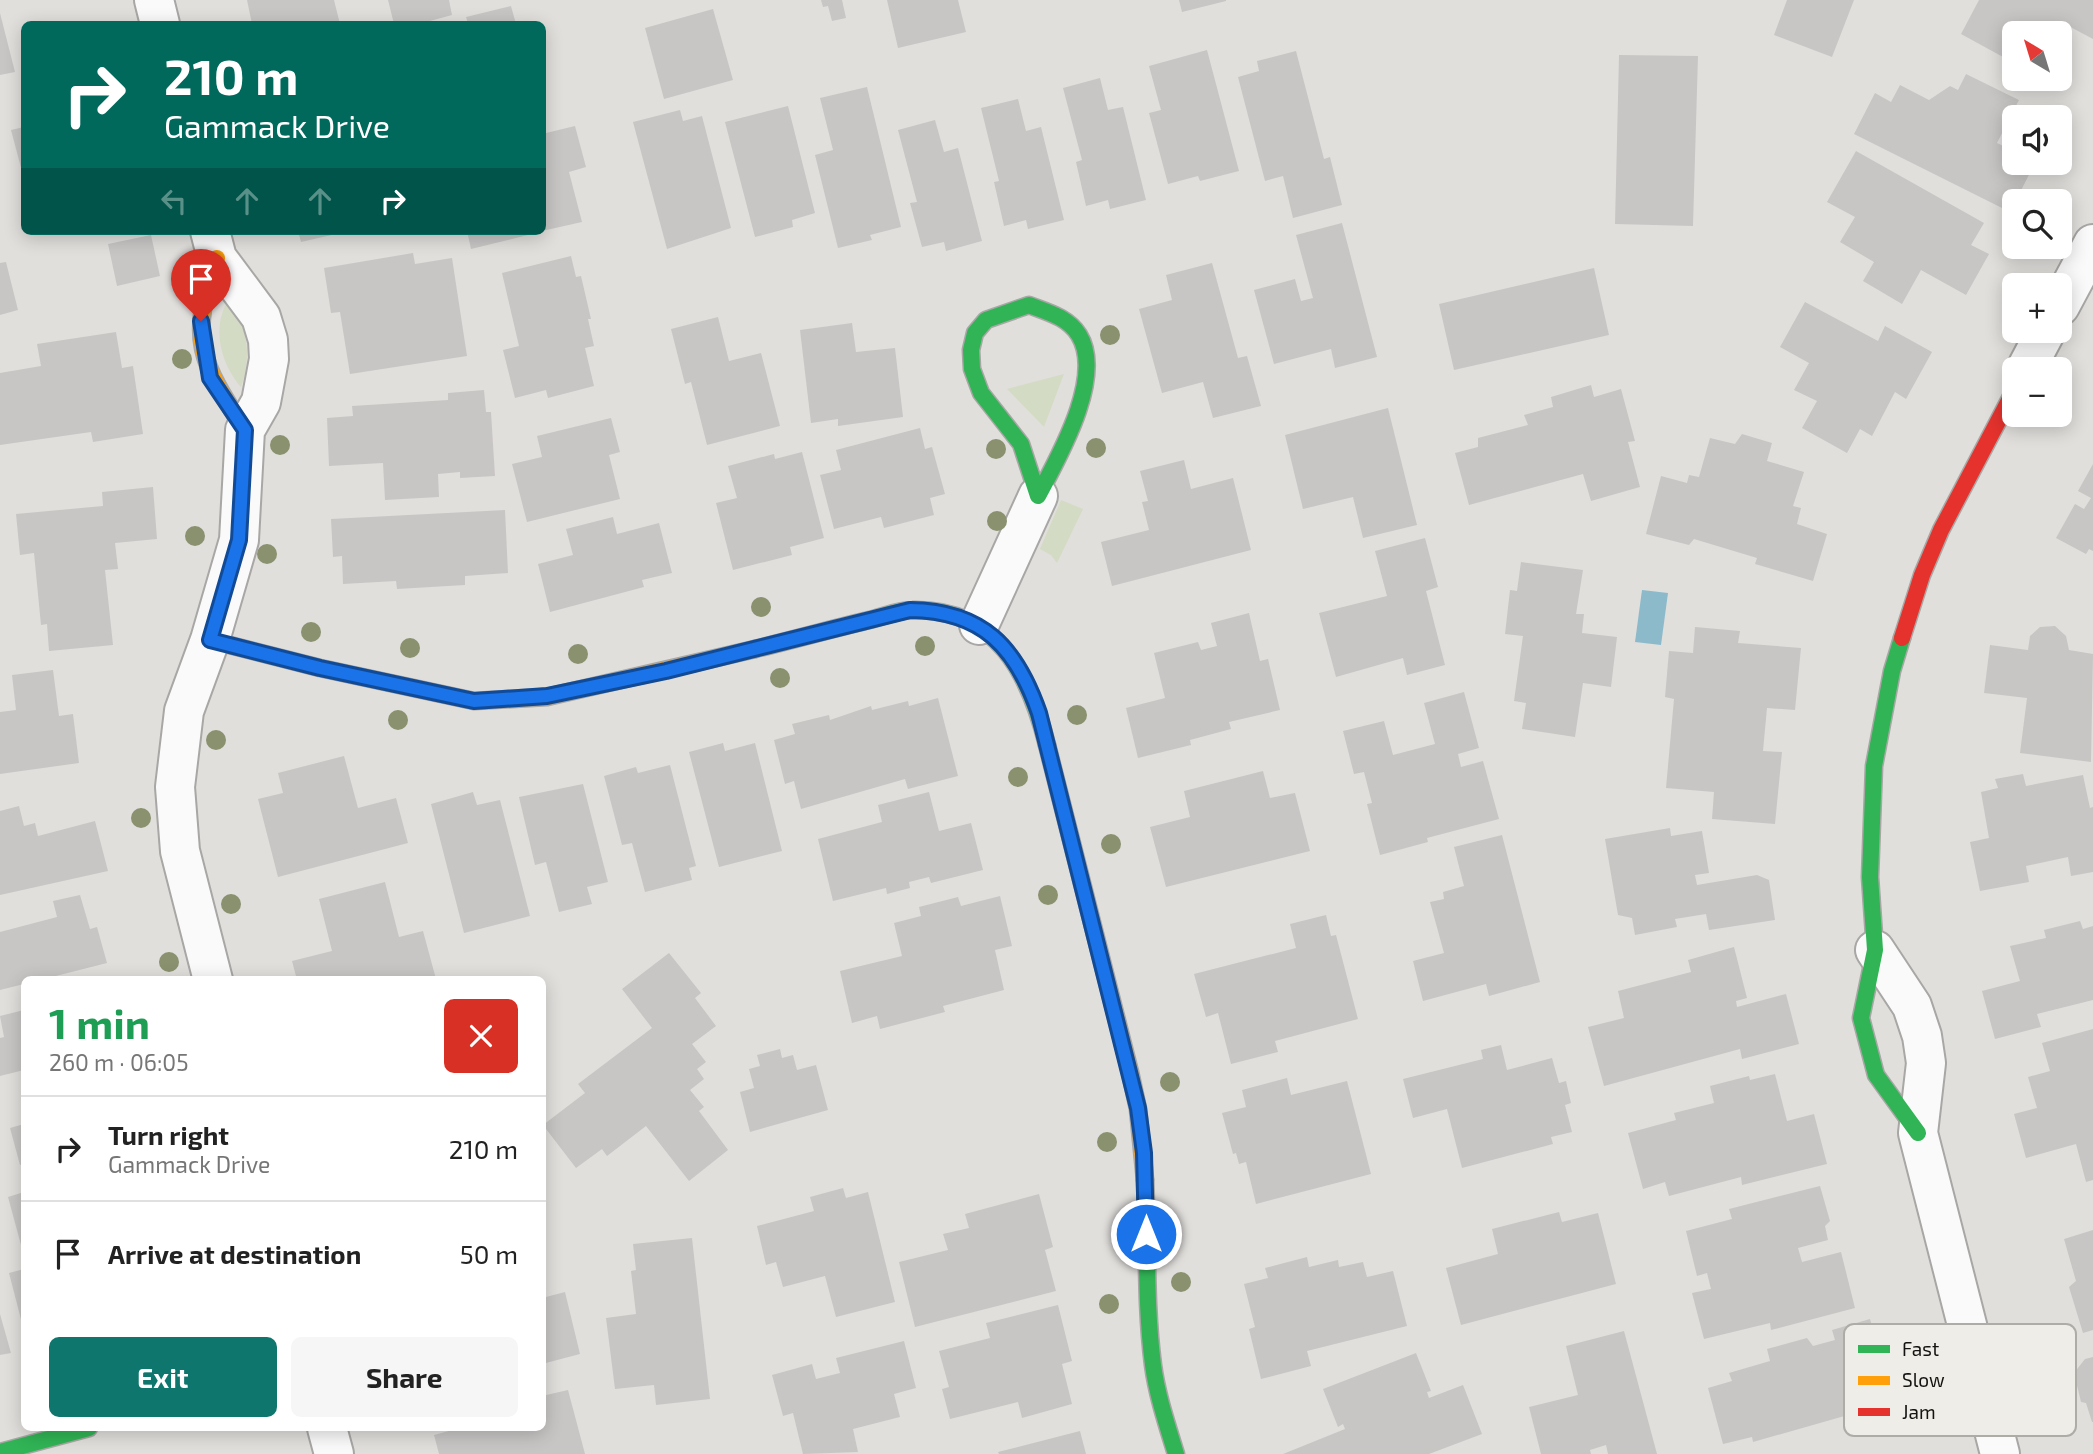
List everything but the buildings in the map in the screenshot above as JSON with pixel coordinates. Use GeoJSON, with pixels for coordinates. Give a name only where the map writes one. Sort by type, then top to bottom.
{"type":"FeatureCollection","features":[{"type":"Feature","properties":{"kind":"street"},"geometry":{"type":"LineString","coordinates":[[154,0],[159,21]]}},
{"type":"Feature","properties":{"kind":"street"},"geometry":{"type":"LineString","coordinates":[[2072,283],[2093,244]]}},
{"type":"Feature","properties":{"kind":"street"},"geometry":{"type":"LineString","coordinates":[[212,976],[180,851],[175,788],[184,711],[210,640],[239,540],[245,430],[261,402],[269,359],[268,340],[261,317],[214,245]]}},
{"type":"Feature","properties":{"kind":"street"},"geometry":{"type":"LineString","coordinates":[[214,245],[201,321],[206,361],[210,378],[245,430]]}},
{"type":"Feature","properties":{"kind":"street"},"geometry":{"type":"LineString","coordinates":[[979,625],[1082,404],[1087,365],[1083,339],[1071,322],[1052,310],[1029,305],[986,320],[975,333],[971,350],[972,369],[981,394],[1021,444],[1038,496]]}},
{"type":"Feature","properties":{"kind":"street"},"geometry":{"type":"LineString","coordinates":[[1918,1133],[1876,1075],[1861,1018],[1875,950],[1870,877],[1874,766],[1892,671],[1905,622],[1941,530],[2002,414]]}},
{"type":"Feature","properties":{"kind":"street"},"geometry":{"type":"LineString","coordinates":[[210,640],[346,674],[474,701],[547,696],[666,671],[910,610],[938,611],[979,625],[1018,664],[1039,713],[1128,1065],[1144,1153],[1149,1348],[1155,1387],[1175,1454]]}},
{"type":"Feature","properties":{"kind":"street"},"geometry":{"type":"LineString","coordinates":[[1875,950],[1912,1006],[1922,1036],[1926,1063],[1918,1133],[1967,1324]]}},
{"type":"Feature","properties":{"kind":"street"},"geometry":{"type":"LineString","coordinates":[[0,1451],[77,1431]]}},
{"type":"Feature","properties":{"kind":"street"},"geometry":{"type":"LineString","coordinates":[[328,1431],[334,1454]]}},
{"type":"Feature","properties":{"kind":"street"},"geometry":{"type":"LineString","coordinates":[[1995,1436],[2000,1454]]}},
{"type":"Feature","properties":{"kind":"green space"},"geometry":{"type":"Polygon","coordinates":[[[228,301],[240,321],[246,342],[246,364],[241,387],[228,368],[219,334],[223,311],[228,301]]]}},
{"type":"Feature","properties":{"kind":"green space"},"geometry":{"type":"Polygon","coordinates":[[[1064,374],[1044,427],[1007,389],[1060,375],[1064,374]]]}},
{"type":"Feature","properties":{"kind":"green space"},"geometry":{"type":"Polygon","coordinates":[[[1061,500],[1083,509],[1057,563],[1051,555],[1040,549],[1061,500]]]}},
{"type":"Feature","properties":{"kind":"water"},"geometry":{"type":"Polygon","coordinates":[[[1642,590],[1668,593],[1661,645],[1635,642],[1642,590]]]}},
{"type":"Feature","properties":{"kind":"traffic: fast"},"geometry":{"type":"LineString","coordinates":[[1029,305],[1069,324],[1079,335],[1086,352],[1083,394],[1076,417],[1038,496],[1021,444],[981,393],[972,369],[971,350],[975,333],[986,320],[1029,305]]}},
{"type":"Feature","properties":{"kind":"traffic: fast"},"geometry":{"type":"LineString","coordinates":[[755,649],[906,610],[941,612],[966,620],[987,633],[1005,650],[1019,670],[1040,718],[1047,745]]}},
{"type":"Feature","properties":{"kind":"traffic: fast"},"geometry":{"type":"LineString","coordinates":[[1902,638],[1892,671],[1874,766],[1870,877],[1875,950],[1861,1018],[1876,1075],[1918,1133]]}},
{"type":"Feature","properties":{"kind":"traffic: fast"},"geometry":{"type":"LineString","coordinates":[[1145,1180],[1150,1342],[1160,1399],[1176,1454]]}},
{"type":"Feature","properties":{"kind":"traffic: fast"},"geometry":{"type":"LineString","coordinates":[[0,1452],[78,1431]]}},
{"type":"Feature","properties":{"kind":"traffic: slow"},"geometry":{"type":"LineString","coordinates":[[217,258],[203,310],[203,349],[218,386],[245,430]]}},
{"type":"Feature","properties":{"kind":"traffic: slow"},"geometry":{"type":"LineString","coordinates":[[210,640],[320,668],[474,701],[547,697],[755,649]]}},
{"type":"Feature","properties":{"kind":"traffic: slow"},"geometry":{"type":"LineString","coordinates":[[1047,745],[1130,1072],[1138,1109],[1145,1180]]}},
{"type":"Feature","properties":{"kind":"traffic: jam"},"geometry":{"type":"LineString","coordinates":[[1902,638],[1922,575],[1941,530],[2002,414]]}},
{"type":"Feature","properties":{"kind":"route"},"geometry":{"type":"LineString","coordinates":[[201,321],[210,378],[245,430],[239,540],[210,640],[320,668],[474,701],[547,696],[666,671],[910,610],[938,611],[960,616],[979,625],[1000,643],[1018,664],[1039,713],[1128,1065],[1138,1108],[1144,1153],[1146,1234]]}}]}
